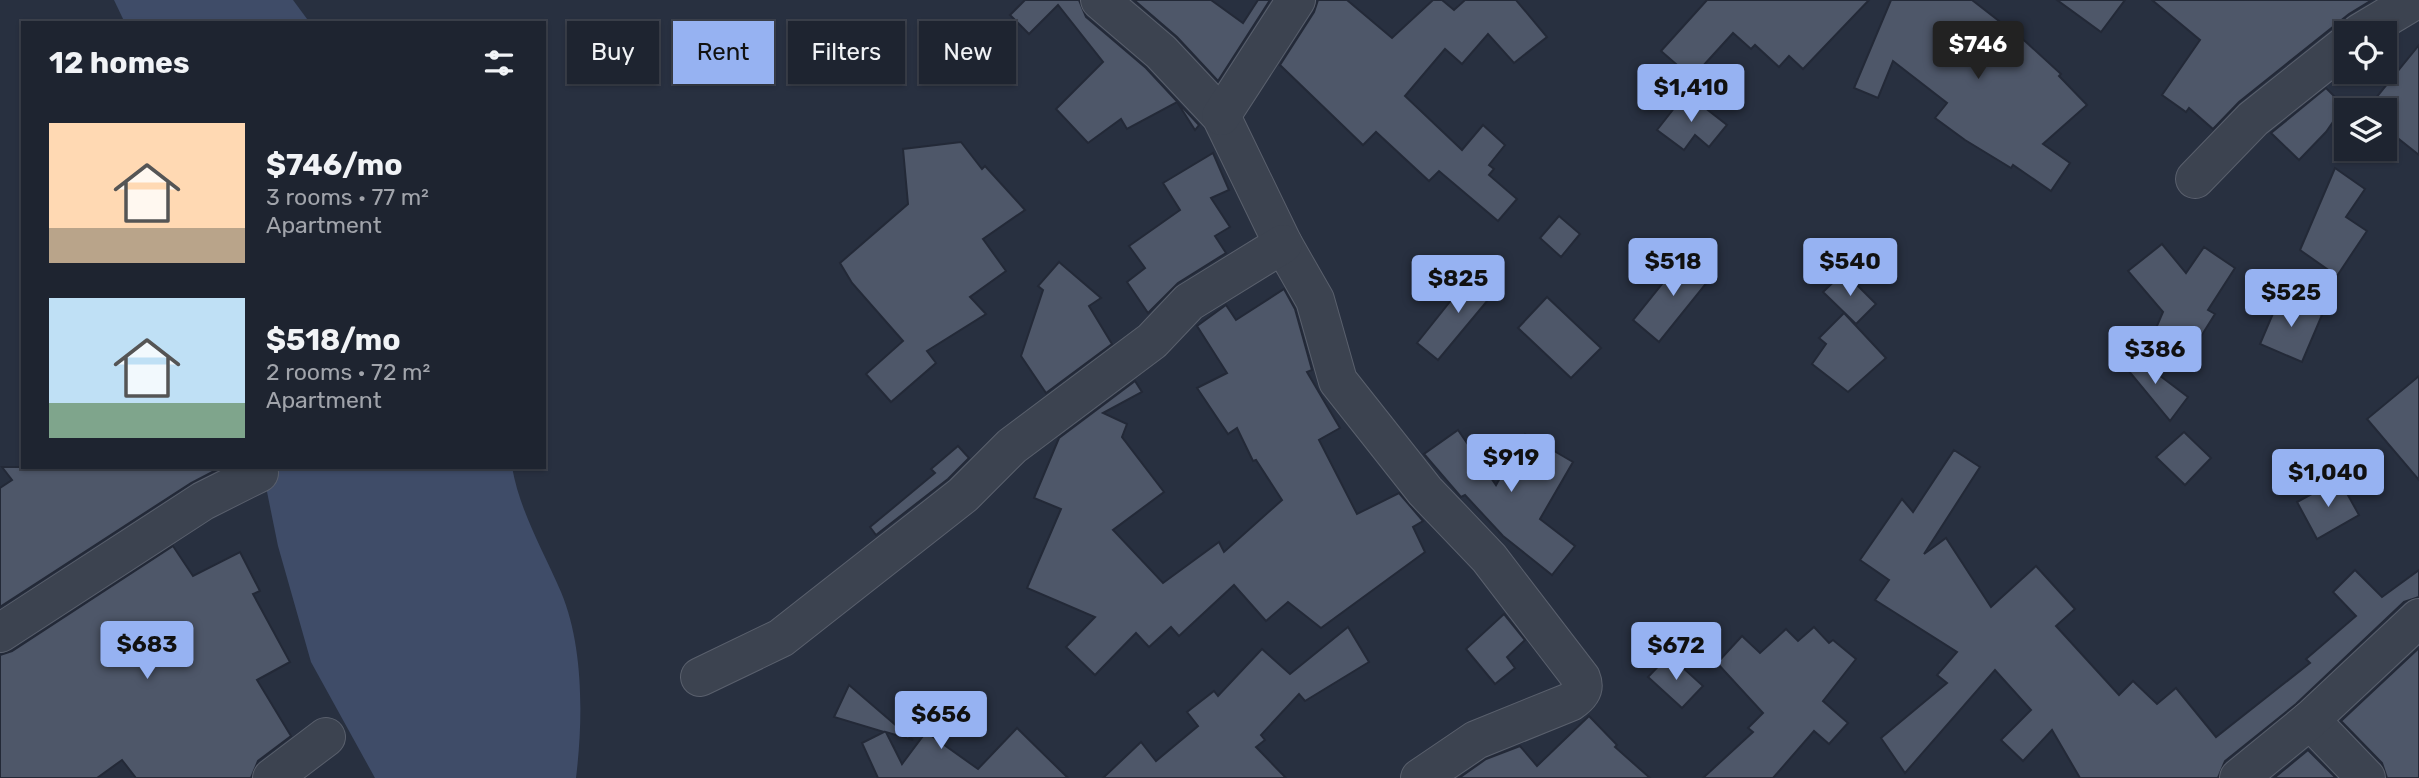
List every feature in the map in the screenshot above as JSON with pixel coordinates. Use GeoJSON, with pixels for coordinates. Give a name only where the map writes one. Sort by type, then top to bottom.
{"type":"FeatureCollection","features":[{"type":"Feature","properties":{"kind":"street"},"geometry":{"type":"LineString","coordinates":[[1100,0],[1161,52],[1221,116],[1283,244],[1315,300],[1338,381],[1425,491],[1489,558],[1584,685],[1581,693],[1570,702],[1476,740],[1420,778]]}},
{"type":"Feature","properties":{"kind":"street"},"geometry":{"type":"LineString","coordinates":[[1221,116],[1296,0]]}},
{"type":"Feature","properties":{"kind":"street"},"geometry":{"type":"LineString","coordinates":[[2380,21],[2415,0]]}},
{"type":"Feature","properties":{"kind":"street"},"geometry":{"type":"LineString","coordinates":[[2195,179],[2253,119],[2334,54]]}},
{"type":"Feature","properties":{"kind":"street"},"geometry":{"type":"LineString","coordinates":[[700,677],[781,638],[963,495],[1012,446],[1152,341],[1189,302],[1283,244]]}},
{"type":"Feature","properties":{"kind":"street"},"geometry":{"type":"LineString","coordinates":[[0,634],[203,500],[259,473]]}},
{"type":"Feature","properties":{"kind":"street"},"geometry":{"type":"LineString","coordinates":[[2239,778],[2310,720],[2419,618]]}},
{"type":"Feature","properties":{"kind":"street"},"geometry":{"type":"LineString","coordinates":[[2310,720],[2366,778]]}},
{"type":"Feature","properties":{"kind":"street"},"geometry":{"type":"LineString","coordinates":[[272,778],[326,737]]}},
{"type":"Feature","properties":{"kind":"water"},"geometry":{"type":"Polygon","coordinates":[[[114,0],[293,0],[309,21],[124,21],[114,0]]]}},
{"type":"Feature","properties":{"kind":"water"},"geometry":{"type":"Polygon","coordinates":[[[262,469],[512,469],[520,500],[561,592],[574,636],[580,684],[576,778],[375,778],[311,662],[278,546],[262,469]]]}},
{"type":"Feature","properties":{"kind":"building"},"geometry":{"type":"Polygon","coordinates":[[[1025,0],[1079,0],[1086,17],[1146,68],[1199,125],[1195,130],[1177,102],[1127,129],[1121,119],[1088,143],[1056,109],[1103,62],[1058,5],[1029,34],[1010,15],[1025,0]]]}},
{"type":"Feature","properties":{"kind":"building"},"geometry":{"type":"Polygon","coordinates":[[[1134,0],[1211,0],[1243,23],[1258,0],[1270,0],[1218,81],[1177,37],[1134,0]]]}},
{"type":"Feature","properties":{"kind":"building"},"geometry":{"type":"Polygon","coordinates":[[[1318,0],[1347,0],[1392,38],[1433,0],[1442,0],[1454,10],[1465,0],[1516,0],[1547,37],[1514,63],[1488,34],[1462,64],[1445,49],[1405,96],[1462,150],[1483,125],[1505,145],[1489,165],[1494,169],[1489,175],[1517,199],[1498,221],[1439,171],[1429,181],[1376,132],[1363,145],[1280,65],[1314,12],[1318,0]]]}},
{"type":"Feature","properties":{"kind":"building"},"geometry":{"type":"Polygon","coordinates":[[[1707,0],[1869,0],[1803,69],[1789,56],[1779,67],[1755,45],[1751,49],[1733,33],[1692,78],[1661,51],[1707,0]]]}},
{"type":"Feature","properties":{"kind":"building"},"geometry":{"type":"Polygon","coordinates":[[[1891,0],[1972,0],[2026,42],[2061,74],[2059,76],[2087,105],[2043,144],[2070,163],[2051,191],[2013,165],[2011,168],[1965,140],[1935,118],[1947,103],[1893,61],[1878,98],[1854,88],[1891,0]]]}},
{"type":"Feature","properties":{"kind":"building"},"geometry":{"type":"Polygon","coordinates":[[[2057,0],[2125,0],[2101,32],[2057,0]]]}},
{"type":"Feature","properties":{"kind":"building"},"geometry":{"type":"Polygon","coordinates":[[[2152,0],[2372,0],[2340,21],[2334,21],[2334,26],[2239,102],[2213,129],[2189,108],[2186,112],[2162,95],[2200,40],[2152,0]]]}},
{"type":"Feature","properties":{"kind":"building"},"geometry":{"type":"Polygon","coordinates":[[[2419,45],[2419,155],[2397,138],[2397,98],[2376,98],[2387,84],[2397,84],[2397,72],[2419,45]]]}},
{"type":"Feature","properties":{"kind":"building"},"geometry":{"type":"Polygon","coordinates":[[[2326,88],[2336,98],[2334,120],[2299,160],[2271,133],[2326,88]]]}},
{"type":"Feature","properties":{"kind":"building"},"geometry":{"type":"Polygon","coordinates":[[[1686,93],[1727,125],[1709,147],[1695,135],[1684,150],[1657,130],[1686,93]]]}},
{"type":"Feature","properties":{"kind":"building"},"geometry":{"type":"Polygon","coordinates":[[[961,142],[982,169],[985,166],[1025,210],[983,239],[1006,271],[970,297],[986,314],[927,351],[936,363],[891,402],[866,374],[903,341],[852,283],[840,263],[908,204],[903,149],[961,142]]]}},
{"type":"Feature","properties":{"kind":"building"},"geometry":{"type":"Polygon","coordinates":[[[1213,153],[1229,190],[1211,198],[1230,227],[1215,236],[1226,253],[1178,283],[1148,313],[1127,282],[1145,268],[1129,246],[1180,210],[1163,183],[1213,153]]]}},
{"type":"Feature","properties":{"kind":"building"},"geometry":{"type":"Polygon","coordinates":[[[2335,168],[2365,189],[2346,217],[2367,231],[2337,276],[2300,250],[2335,168]]]}},
{"type":"Feature","properties":{"kind":"building"},"geometry":{"type":"Polygon","coordinates":[[[1559,216],[1580,234],[1561,257],[1540,238],[1559,216]]]}},
{"type":"Feature","properties":{"kind":"building"},"geometry":{"type":"Polygon","coordinates":[[[2162,244],[2186,273],[2204,247],[2235,268],[2208,310],[2215,314],[2200,338],[2190,332],[2177,362],[2147,349],[2163,312],[2128,271],[2162,244]]]}},
{"type":"Feature","properties":{"kind":"building"},"geometry":{"type":"Polygon","coordinates":[[[1686,254],[1713,275],[1659,342],[1633,320],[1686,254]]]}},
{"type":"Feature","properties":{"kind":"building"},"geometry":{"type":"Polygon","coordinates":[[[1059,262],[1101,298],[1089,306],[1112,344],[1046,393],[1021,356],[1043,290],[1038,286],[1059,262]]]}},
{"type":"Feature","properties":{"kind":"building"},"geometry":{"type":"Polygon","coordinates":[[[1476,269],[1498,288],[1438,360],[1417,343],[1476,269]]]}},
{"type":"Feature","properties":{"kind":"building"},"geometry":{"type":"Polygon","coordinates":[[[1844,272],[1876,304],[1856,324],[1823,292],[1844,272]]]}},
{"type":"Feature","properties":{"kind":"building"},"geometry":{"type":"Polygon","coordinates":[[[1284,289],[1295,309],[1312,370],[1307,372],[1340,428],[1319,440],[1357,514],[1399,493],[1423,521],[1413,527],[1425,552],[1321,628],[1288,602],[1266,621],[1234,585],[1179,636],[1171,627],[1149,647],[1136,633],[1095,675],[1066,647],[1095,617],[1027,588],[1061,509],[1034,498],[1059,438],[1135,381],[1142,392],[1103,413],[1127,424],[1122,437],[1164,492],[1113,530],[1163,583],[1219,542],[1224,552],[1282,500],[1256,460],[1253,461],[1237,428],[1228,434],[1197,388],[1227,373],[1197,326],[1226,305],[1236,320],[1284,289]]]}},
{"type":"Feature","properties":{"kind":"building"},"geometry":{"type":"Polygon","coordinates":[[[1547,297],[1601,348],[1571,378],[1518,328],[1547,297]]]}},
{"type":"Feature","properties":{"kind":"building"},"geometry":{"type":"Polygon","coordinates":[[[2280,297],[2322,315],[2302,362],[2260,344],[2280,297]]]}},
{"type":"Feature","properties":{"kind":"building"},"geometry":{"type":"Polygon","coordinates":[[[1844,313],[1886,358],[1848,392],[1812,364],[1826,344],[1819,338],[1844,313]]]}},
{"type":"Feature","properties":{"kind":"building"},"geometry":{"type":"Polygon","coordinates":[[[2126,350],[2188,397],[2170,421],[2118,358],[2126,350]]]}},
{"type":"Feature","properties":{"kind":"building"},"geometry":{"type":"Polygon","coordinates":[[[2419,376],[2419,480],[2367,419],[2419,376]]]}},
{"type":"Feature","properties":{"kind":"building"},"geometry":{"type":"Polygon","coordinates":[[[1458,430],[1496,485],[1525,434],[1573,462],[1540,519],[1575,546],[1552,575],[1503,536],[1465,495],[1461,497],[1424,454],[1458,430]]]}},
{"type":"Feature","properties":{"kind":"building"},"geometry":{"type":"Polygon","coordinates":[[[2184,432],[2211,458],[2185,485],[2156,457],[2184,432]]]}},
{"type":"Feature","properties":{"kind":"building"},"geometry":{"type":"Polygon","coordinates":[[[958,446],[969,458],[948,479],[876,535],[870,527],[935,473],[931,469],[958,446]]]}},
{"type":"Feature","properties":{"kind":"building"},"geometry":{"type":"Polygon","coordinates":[[[1954,450],[1980,467],[1924,554],[1946,538],[1991,607],[2036,566],[2075,609],[2056,626],[2119,695],[2133,681],[2157,704],[2176,688],[2216,737],[2310,663],[2306,659],[2356,616],[2333,592],[2355,570],[2382,597],[2419,570],[2419,597],[2404,602],[2296,704],[2225,761],[2218,778],[2080,778],[2052,730],[2023,761],[2001,740],[2031,710],[1995,670],[1905,773],[1881,738],[1947,683],[1937,675],[1957,652],[1875,600],[1889,580],[1860,560],[1902,499],[1913,512],[1954,450]]]}},
{"type":"Feature","properties":{"kind":"building"},"geometry":{"type":"Polygon","coordinates":[[[2,467],[218,469],[191,483],[0,607],[0,488],[12,480],[2,467]]]}},
{"type":"Feature","properties":{"kind":"building"},"geometry":{"type":"Polygon","coordinates":[[[2339,479],[2359,515],[2317,539],[2297,502],[2339,479]]]}},
{"type":"Feature","properties":{"kind":"building"},"geometry":{"type":"Polygon","coordinates":[[[173,546],[193,576],[240,552],[260,591],[253,594],[290,662],[257,680],[291,736],[258,761],[251,778],[136,778],[122,760],[97,778],[0,778],[0,655],[12,651],[173,546]]]}},
{"type":"Feature","properties":{"kind":"building"},"geometry":{"type":"Polygon","coordinates":[[[1504,614],[1525,640],[1507,657],[1515,668],[1495,684],[1466,649],[1504,614]]]}},
{"type":"Feature","properties":{"kind":"building"},"geometry":{"type":"Polygon","coordinates":[[[1348,627],[1369,662],[1305,701],[1299,694],[1261,735],[1265,740],[1256,747],[1286,778],[1103,778],[1141,742],[1156,761],[1198,726],[1187,712],[1214,691],[1218,696],[1262,649],[1290,674],[1348,627]]]}},
{"type":"Feature","properties":{"kind":"building"},"geometry":{"type":"Polygon","coordinates":[[[1814,627],[1829,643],[1833,640],[1856,659],[1823,701],[1848,723],[1829,744],[1814,731],[1773,778],[1703,778],[1753,732],[1748,728],[1763,713],[1717,663],[1742,636],[1760,653],[1786,629],[1798,641],[1814,627]]]}},
{"type":"Feature","properties":{"kind":"building"},"geometry":{"type":"Polygon","coordinates":[[[2419,648],[2419,778],[2387,778],[2382,763],[2341,721],[2419,648]]]}},
{"type":"Feature","properties":{"kind":"building"},"geometry":{"type":"Polygon","coordinates":[[[1669,655],[1703,686],[1682,708],[1648,677],[1669,655]]]}},
{"type":"Feature","properties":{"kind":"building"},"geometry":{"type":"Polygon","coordinates":[[[849,685],[913,740],[886,732],[902,764],[926,732],[978,769],[1017,728],[1068,778],[878,778],[862,743],[884,732],[834,717],[849,685]]]}},
{"type":"Feature","properties":{"kind":"building"},"geometry":{"type":"Polygon","coordinates":[[[1589,716],[1617,745],[1615,747],[1650,778],[1459,778],[1486,759],[1520,746],[1537,766],[1589,716]]]}},
{"type":"Feature","properties":{"kind":"building"},"geometry":{"type":"Polygon","coordinates":[[[2308,750],[2336,778],[2274,778],[2308,750]]]}}]}
